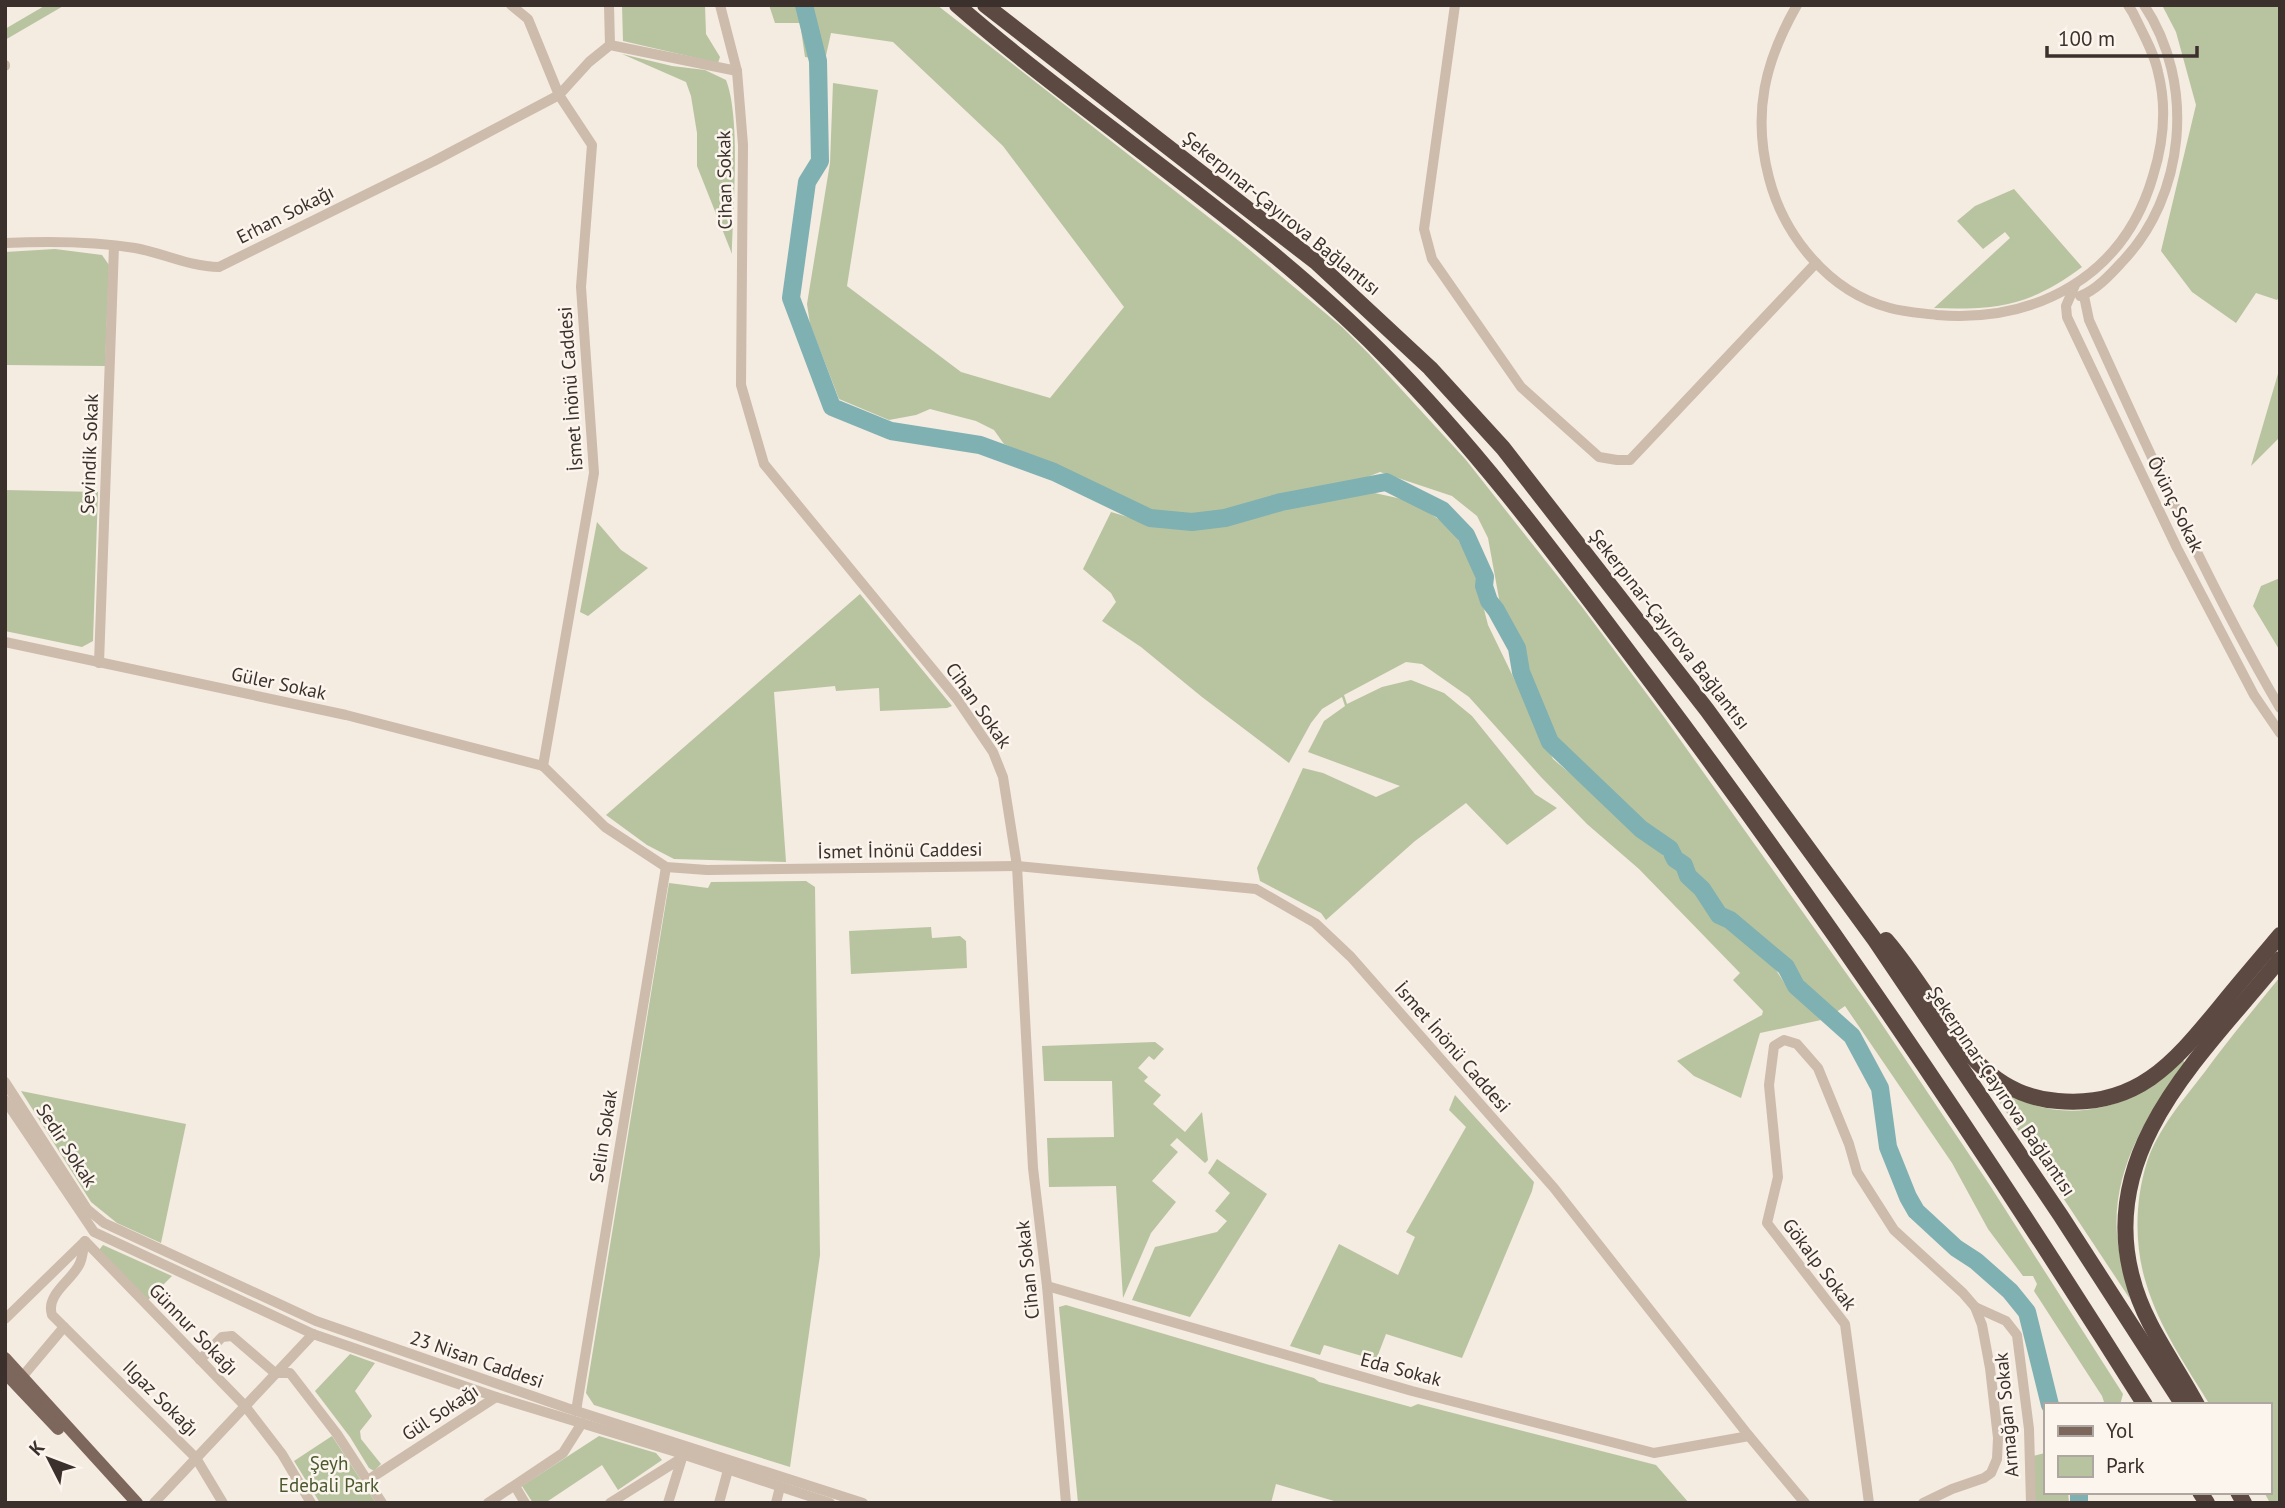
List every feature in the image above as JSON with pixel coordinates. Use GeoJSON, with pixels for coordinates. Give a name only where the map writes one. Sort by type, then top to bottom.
{"type":"FeatureCollection","features":[{"type":"Feature","properties":{"kind":"highway","name":"Şekerpınar-Çayırova Bağlantısı"},"geometry":{"type":"LineString","coordinates":[[957,5],[1308,283],[1413,384],[1480,461],[1686,728],[1824,921],[1951,1106],[2144,1403]]}},
{"type":"Feature","properties":{"kind":"highway","name":"Şekerpınar-Çayırova Bağlantısı"},"geometry":{"type":"LineString","coordinates":[[985,5],[1082,83],[1297,247],[1353,294],[1430,368],[1503,448],[1707,709],[1875,940],[2182,1403]]}},
{"type":"Feature","properties":{"kind":"highway"},"geometry":{"type":"LineString","coordinates":[[1820,863],[1903,961],[1977,1062],[1997,1080],[2011,1088],[2044,1100],[2085,1103],[2109,1099],[2151,1079],[2177,1057],[2280,934]]}},
{"type":"Feature","properties":{"kind":"highway"},"geometry":{"type":"LineString","coordinates":[[2196,1403],[2150,1325],[2132,1279],[2124,1237],[2131,1179],[2136,1158],[2156,1116],[2193,1065],[2280,959]]}},
{"type":"Feature","properties":{"kind":"main road"},"geometry":{"type":"LineString","coordinates":[[5,1358],[137,1503]]}},
{"type":"Feature","properties":{"kind":"main road"},"geometry":{"type":"LineString","coordinates":[[5,1373],[128,1503]]}},
{"type":"Feature","properties":{"kind":"street","name":"İsmet İnönü Caddesi"},"geometry":{"type":"LineString","coordinates":[[511,5],[528,19],[559,95],[592,145],[581,287],[594,473],[544,766],[605,827],[666,867],[707,870],[1017,866],[1256,889],[1315,923],[1351,957],[1554,1188],[1805,1503]]}},
{"type":"Feature","properties":{"kind":"street"},"geometry":{"type":"LineString","coordinates":[[609,5],[610,45]]}},
{"type":"Feature","properties":{"kind":"street","name":"Cihan Sokak"},"geometry":{"type":"LineString","coordinates":[[720,5],[737,71],[743,145],[741,385],[764,464],[957,699],[993,751],[1003,777],[1017,866],[1033,1168],[1047,1286],[1066,1503]]}},
{"type":"Feature","properties":{"kind":"street"},"geometry":{"type":"LineString","coordinates":[[1455,5],[1424,229],[1432,259],[1521,387],[1600,457],[1630,460],[1816,263]]}},
{"type":"Feature","properties":{"kind":"street"},"geometry":{"type":"LineString","coordinates":[[1797,5],[1782,32],[1763,89],[1765,164],[1783,218],[1825,273],[1857,295],[1889,308],[1967,317],[2003,314],[2041,302],[2077,283],[2106,259],[2130,230],[2146,202],[2162,148],[2164,114],[2158,70],[2128,5]]}},
{"type":"Feature","properties":{"kind":"street"},"geometry":{"type":"LineString","coordinates":[[2068,298],[2084,296],[2108,277],[2130,254],[2154,217],[2171,176],[2179,125],[2175,76],[2156,23],[2144,5]]}},
{"type":"Feature","properties":{"kind":"street"},"geometry":{"type":"LineString","coordinates":[[559,95],[589,62],[610,45]]}},
{"type":"Feature","properties":{"kind":"street"},"geometry":{"type":"LineString","coordinates":[[610,45],[737,71]]}},
{"type":"Feature","properties":{"kind":"street","name":"Erhan Sokağı"},"geometry":{"type":"LineString","coordinates":[[5,243],[60,241],[136,248],[190,263],[219,267],[434,161],[559,95]]}},
{"type":"Feature","properties":{"kind":"street","name":"Sevindik Sokak"},"geometry":{"type":"LineString","coordinates":[[99,663],[114,246]]}},
{"type":"Feature","properties":{"kind":"street"},"geometry":{"type":"LineString","coordinates":[[2068,298],[2077,283]]}},
{"type":"Feature","properties":{"kind":"street","name":"Övünç Sokak"},"geometry":{"type":"LineString","coordinates":[[2084,296],[2089,320],[2189,541],[2249,656],[2280,708]]}},
{"type":"Feature","properties":{"kind":"street","name":"Övünç Sokak"},"geometry":{"type":"LineString","coordinates":[[2068,298],[2067,317],[2171,536],[2254,695],[2280,733]]}},
{"type":"Feature","properties":{"kind":"street"},"geometry":{"type":"LineString","coordinates":[[2041,302],[2060,300],[2089,320]]}},
{"type":"Feature","properties":{"kind":"street","name":"Güler Sokak"},"geometry":{"type":"LineString","coordinates":[[5,642],[346,715],[544,766]]}},
{"type":"Feature","properties":{"kind":"street","name":"Selin Sokak"},"geometry":{"type":"LineString","coordinates":[[576,1411],[666,867]]}},
{"type":"Feature","properties":{"kind":"street","name":"Gökalp Sokak"},"geometry":{"type":"LineString","coordinates":[[1869,1503],[1845,1324],[1767,1223],[1778,1177],[1769,1084],[1774,1046],[1784,1040],[1797,1044],[1818,1068],[1849,1144],[1857,1172],[1894,1230],[1975,1307]]}},
{"type":"Feature","properties":{"kind":"street","name":"Sedir Sokak"},"geometry":{"type":"LineString","coordinates":[[5,1082],[87,1209],[104,1223]]}},
{"type":"Feature","properties":{"kind":"street"},"geometry":{"type":"LineString","coordinates":[[5,1100],[94,1232]]}},
{"type":"Feature","properties":{"kind":"street"},"geometry":{"type":"LineString","coordinates":[[5,1319],[104,1223]]}},
{"type":"Feature","properties":{"kind":"street","name":"23 Nisan Caddesi"},"geometry":{"type":"LineString","coordinates":[[104,1223],[316,1321],[576,1411],[863,1503]]}},
{"type":"Feature","properties":{"kind":"street","name":"23 Nisan Caddesi"},"geometry":{"type":"LineString","coordinates":[[94,1232],[313,1334],[496,1397],[830,1503]]}},
{"type":"Feature","properties":{"kind":"street","name":"Ilgaz Sokağı"},"geometry":{"type":"LineString","coordinates":[[85,1241],[80,1264],[53,1299],[50,1308],[52,1315],[196,1458],[223,1503]]}},
{"type":"Feature","properties":{"kind":"street","name":"Günnur Sokağı"},"geometry":{"type":"LineString","coordinates":[[85,1241],[245,1406],[282,1454],[311,1503]]}},
{"type":"Feature","properties":{"kind":"street","name":"Eda Sokak"},"geometry":{"type":"LineString","coordinates":[[1047,1286],[1412,1391],[1654,1453],[1749,1436]]}},
{"type":"Feature","properties":{"kind":"street"},"geometry":{"type":"LineString","coordinates":[[1923,1503],[1991,1474],[1997,1458],[1998,1438],[1990,1368],[1982,1325],[1975,1307]]}},
{"type":"Feature","properties":{"kind":"street","name":"Armağan Sokak"},"geometry":{"type":"LineString","coordinates":[[1975,1307],[2006,1321],[2017,1335],[2029,1429],[2031,1503]]}},
{"type":"Feature","properties":{"kind":"street"},"geometry":{"type":"LineString","coordinates":[[22,1377],[64,1327]]}},
{"type":"Feature","properties":{"kind":"street"},"geometry":{"type":"LineString","coordinates":[[154,1503],[313,1334]]}},
{"type":"Feature","properties":{"kind":"street"},"geometry":{"type":"LineString","coordinates":[[200,1360],[222,1337],[232,1336],[275,1373],[290,1373],[337,1434],[382,1503]]}},
{"type":"Feature","properties":{"kind":"street","name":"Gül Sokağı"},"geometry":{"type":"LineString","coordinates":[[368,1480],[496,1397]]}},
{"type":"Feature","properties":{"kind":"street"},"geometry":{"type":"LineString","coordinates":[[488,1503],[563,1453],[582,1423]]}},
{"type":"Feature","properties":{"kind":"street"},"geometry":{"type":"LineString","coordinates":[[610,1503],[682,1457]]}},
{"type":"Feature","properties":{"kind":"street"},"geometry":{"type":"LineString","coordinates":[[668,1503],[682,1457]]}},
{"type":"Feature","properties":{"kind":"street"},"geometry":{"type":"LineString","coordinates":[[719,1503],[728,1470]]}},
{"type":"Feature","properties":{"kind":"street"},"geometry":{"type":"LineString","coordinates":[[514,1486],[525,1503]]}},
{"type":"Feature","properties":{"kind":"street"},"geometry":{"type":"LineString","coordinates":[[775,1503],[780,1487]]}},
{"type":"Feature","properties":{"kind":"green space"},"geometry":{"type":"Polygon","coordinates":[[[46,5],[65,5],[5,40],[5,29],[46,5]]]}},
{"type":"Feature","properties":{"kind":"green space"},"geometry":{"type":"Polygon","coordinates":[[[622,5],[705,5],[706,34],[720,57],[718,63],[623,41],[622,5]]]}},
{"type":"Feature","properties":{"kind":"green space"},"geometry":{"type":"Polygon","coordinates":[[[769,5],[937,5],[1239,241],[1342,327],[1369,354],[1466,460],[1582,607],[1664,717],[1871,1008],[1989,1184],[2123,1394],[2121,1403],[2104,1403],[2034,1291],[2037,1284],[2033,1276],[2023,1276],[1988,1229],[1952,1163],[1845,1006],[1832,1015],[1806,990],[1786,961],[1723,910],[1674,847],[1629,813],[1604,786],[1555,743],[1553,732],[1527,673],[1521,650],[1504,618],[1488,538],[1477,516],[1452,496],[1380,472],[1350,484],[1229,512],[1194,517],[1148,513],[1076,476],[1004,444],[994,430],[976,421],[930,409],[916,415],[889,420],[839,399],[810,324],[807,304],[830,163],[833,83],[878,90],[847,286],[961,372],[1050,398],[1124,307],[1003,146],[893,42],[831,33],[825,60],[805,57],[800,23],[775,23],[769,5]]]}},
{"type":"Feature","properties":{"kind":"green space"},"geometry":{"type":"Polygon","coordinates":[[[2162,5],[2280,5],[2280,296],[2277,300],[2256,293],[2236,323],[2192,292],[2161,251],[2196,105],[2176,32],[2162,5]]]}},
{"type":"Feature","properties":{"kind":"green space"},"geometry":{"type":"Polygon","coordinates":[[[622,54],[672,66],[705,70],[726,80],[731,97],[735,140],[732,254],[697,166],[697,133],[686,82],[622,54]]]}},
{"type":"Feature","properties":{"kind":"green space"},"geometry":{"type":"Polygon","coordinates":[[[2014,189],[2082,267],[2046,290],[2012,303],[1976,308],[1934,308],[2010,238],[2005,232],[1983,249],[1957,221],[1975,206],[2014,189]]]}},
{"type":"Feature","properties":{"kind":"green space"},"geometry":{"type":"Polygon","coordinates":[[[55,249],[102,255],[109,265],[105,366],[5,365],[5,252],[55,249]]]}},
{"type":"Feature","properties":{"kind":"green space"},"geometry":{"type":"Polygon","coordinates":[[[2280,367],[2280,437],[2251,466],[2280,367]]]}},
{"type":"Feature","properties":{"kind":"green space"},"geometry":{"type":"Polygon","coordinates":[[[5,490],[98,492],[93,641],[82,647],[5,631],[5,490]]]}},
{"type":"Feature","properties":{"kind":"green space"},"geometry":{"type":"Polygon","coordinates":[[[1361,490],[1411,501],[1452,528],[1474,570],[1488,625],[1553,759],[1658,847],[1664,857],[1677,867],[1715,918],[1770,961],[1787,987],[1821,1020],[1760,1033],[1741,1098],[1694,1076],[1677,1061],[1762,1015],[1763,1011],[1733,980],[1740,973],[1639,869],[1587,824],[1469,697],[1422,664],[1406,662],[1344,695],[1347,704],[1382,687],[1411,680],[1444,693],[1472,716],[1535,794],[1557,808],[1507,845],[1466,803],[1415,841],[1326,920],[1321,913],[1260,881],[1257,868],[1303,768],[1323,773],[1376,797],[1400,786],[1308,752],[1324,721],[1345,706],[1342,697],[1322,709],[1289,763],[1141,647],[1102,621],[1116,602],[1111,593],[1083,569],[1111,512],[1158,526],[1229,524],[1277,506],[1361,490]]]}},
{"type":"Feature","properties":{"kind":"green space"},"geometry":{"type":"Polygon","coordinates":[[[597,522],[621,550],[648,568],[588,616],[580,612],[597,522]]]}},
{"type":"Feature","properties":{"kind":"green space"},"geometry":{"type":"Polygon","coordinates":[[[2280,578],[2280,651],[2253,606],[2261,586],[2280,578]]]}},
{"type":"Feature","properties":{"kind":"green space"},"geometry":{"type":"Polygon","coordinates":[[[860,594],[952,706],[880,711],[879,688],[836,691],[835,686],[774,692],[786,862],[674,859],[647,845],[606,815],[860,594]]]}},
{"type":"Feature","properties":{"kind":"green space"},"geometry":{"type":"Polygon","coordinates":[[[806,881],[815,887],[820,1255],[790,1467],[594,1405],[586,1393],[669,883],[708,888],[711,882],[806,881]]]}},
{"type":"Feature","properties":{"kind":"green space"},"geometry":{"type":"Polygon","coordinates":[[[931,927],[932,938],[960,936],[966,941],[967,968],[851,974],[849,931],[931,927]]]}},
{"type":"Feature","properties":{"kind":"green space"},"geometry":{"type":"Polygon","coordinates":[[[2280,977],[2280,1503],[2270,1503],[2265,1494],[2271,1494],[2271,1403],[2209,1403],[2158,1315],[2139,1253],[2138,1207],[2143,1177],[2152,1150],[2164,1126],[2280,977]]]}},
{"type":"Feature","properties":{"kind":"green space"},"geometry":{"type":"Polygon","coordinates":[[[1155,1042],[1164,1049],[1154,1060],[1149,1056],[1138,1068],[1148,1077],[1144,1081],[1161,1095],[1153,1104],[1185,1132],[1202,1112],[1208,1160],[1205,1163],[1177,1138],[1170,1145],[1178,1152],[1152,1181],[1176,1202],[1151,1233],[1123,1298],[1116,1186],[1049,1187],[1047,1138],[1114,1137],[1112,1081],[1044,1081],[1042,1046],[1155,1042]]]}},
{"type":"Feature","properties":{"kind":"green space"},"geometry":{"type":"Polygon","coordinates":[[[2183,1060],[2185,1063],[2158,1102],[2135,1143],[2120,1187],[2117,1235],[2130,1299],[1985,1080],[2010,1096],[2036,1106],[2087,1110],[2113,1104],[2137,1094],[2161,1079],[2183,1060]]]}},
{"type":"Feature","properties":{"kind":"green space"},"geometry":{"type":"Polygon","coordinates":[[[21,1091],[186,1124],[161,1243],[117,1223],[91,1202],[21,1091]]]}},
{"type":"Feature","properties":{"kind":"green space"},"geometry":{"type":"Polygon","coordinates":[[[1455,1095],[1534,1182],[1462,1358],[1386,1334],[1376,1360],[1324,1345],[1320,1355],[1290,1346],[1339,1244],[1398,1275],[1415,1237],[1406,1232],[1466,1127],[1449,1110],[1455,1095]]]}},
{"type":"Feature","properties":{"kind":"green space"},"geometry":{"type":"Polygon","coordinates":[[[1217,1159],[1267,1194],[1190,1317],[1132,1300],[1155,1247],[1217,1232],[1227,1221],[1215,1211],[1230,1193],[1208,1173],[1217,1159]]]}},
{"type":"Feature","properties":{"kind":"green space"},"geometry":{"type":"Polygon","coordinates":[[[103,1245],[172,1276],[148,1300],[99,1250],[103,1245]]]}},
{"type":"Feature","properties":{"kind":"green space"},"geometry":{"type":"Polygon","coordinates":[[[1066,1305],[1314,1378],[1319,1382],[1411,1407],[1418,1404],[1656,1465],[1689,1503],[1341,1503],[1276,1484],[1271,1503],[1078,1503],[1059,1307],[1066,1305]]]}},
{"type":"Feature","properties":{"kind":"green space"},"geometry":{"type":"Polygon","coordinates":[[[350,1354],[375,1363],[355,1391],[372,1416],[360,1431],[361,1439],[381,1464],[374,1471],[369,1468],[350,1437],[315,1391],[350,1354]]]}},
{"type":"Feature","properties":{"kind":"green space","name":"Şeyh Edebali Park"},"geometry":{"type":"Polygon","coordinates":[[[332,1436],[376,1503],[320,1503],[294,1461],[332,1436]]]}},
{"type":"Feature","properties":{"kind":"green space"},"geometry":{"type":"Polygon","coordinates":[[[599,1436],[656,1453],[662,1460],[618,1490],[602,1465],[545,1503],[533,1503],[522,1486],[599,1436]]]}},
{"type":"Feature","properties":{"kind":"green space"},"geometry":{"type":"Polygon","coordinates":[[[2044,1453],[2044,1494],[2068,1494],[2069,1503],[2034,1503],[2033,1456],[2044,1453]]]}},
{"type":"Feature","properties":{"kind":"waterway"},"geometry":{"type":"LineString","coordinates":[[804,5],[818,61],[820,161],[807,182],[791,298],[832,407],[891,431],[980,445],[1054,472],[1150,518],[1192,522],[1225,518],[1281,502],[1386,482],[1442,510],[1466,535],[1485,577],[1484,586],[1489,601],[1517,648],[1521,672],[1550,742],[1641,829],[1670,849],[1719,915],[1730,920],[1786,967],[1796,986],[1852,1036],[1880,1088],[1888,1147],[1908,1197],[1916,1211],[1956,1248],[1976,1261],[2010,1291],[2027,1312],[2050,1403]]}},
{"type":"Feature","properties":{"kind":"waterway"},"geometry":{"type":"LineString","coordinates":[[2079,1494],[2079,1503]]}}]}
